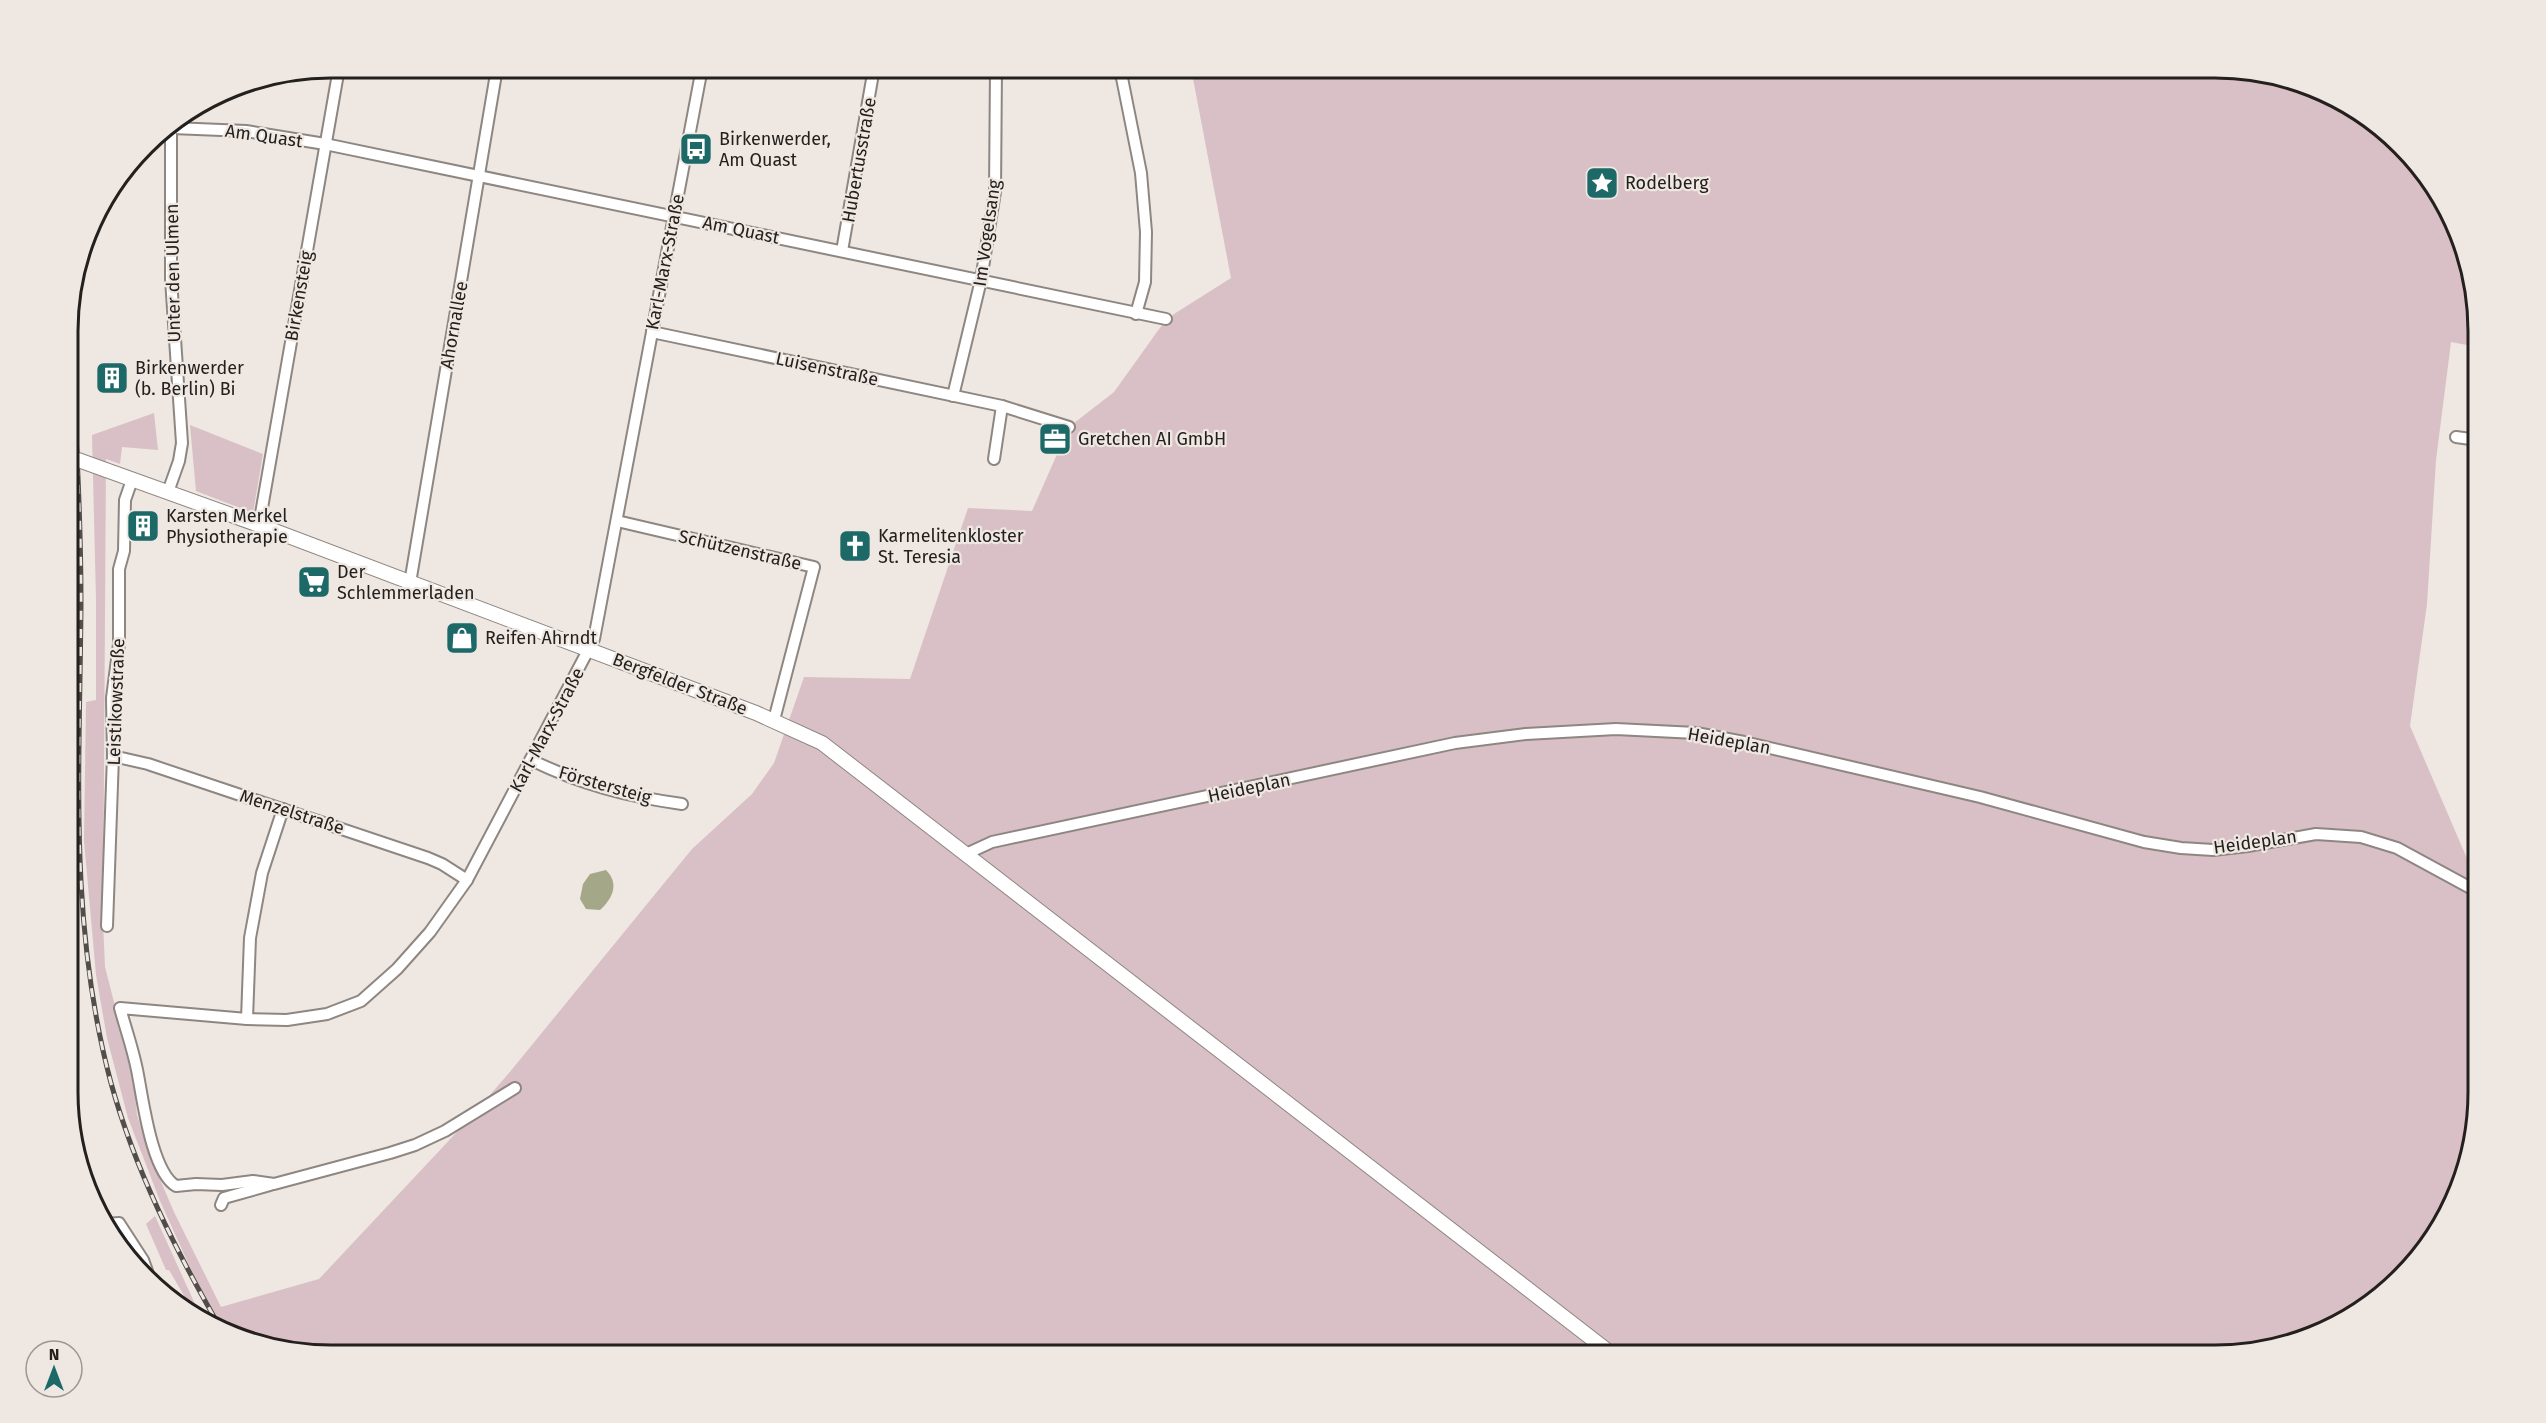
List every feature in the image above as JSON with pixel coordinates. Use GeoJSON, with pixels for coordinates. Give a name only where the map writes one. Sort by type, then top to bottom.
{"type":"FeatureCollection","features":[{"type":"Feature","properties":{"kind":"main road","name":"Bergfelder Straße"},"geometry":{"type":"LineString","coordinates":[[78,460],[259,525],[774,720],[814,738],[838,754],[1129,982],[1600,1345]]}},
{"type":"Feature","properties":{"kind":"street","name":"Birkensteig"},"geometry":{"type":"LineString","coordinates":[[259,525],[337,78]]}},
{"type":"Feature","properties":{"kind":"street","name":"Ahornallee"},"geometry":{"type":"LineString","coordinates":[[411,583],[495,78]]}},
{"type":"Feature","properties":{"kind":"street","name":"Karl-Marx-Straße"},"geometry":{"type":"LineString","coordinates":[[274,1184],[253,1181],[222,1185],[176,1186],[167,1179],[142,1108],[138,1074],[120,1008],[247,1019],[286,1020],[327,1014],[361,1001],[397,969],[430,932],[467,880],[594,639],[700,78]]}},
{"type":"Feature","properties":{"kind":"street","name":"Hubertusstraße"},"geometry":{"type":"LineString","coordinates":[[842,251],[872,78]]}},
{"type":"Feature","properties":{"kind":"street","name":"Im Vogelsang"},"geometry":{"type":"LineString","coordinates":[[953,396],[981,280],[995,192],[996,78]]}},
{"type":"Feature","properties":{"kind":"street"},"geometry":{"type":"LineString","coordinates":[[1122,78],[1141,173],[1146,232],[1145,282],[1136,314]]}},
{"type":"Feature","properties":{"kind":"street","name":"Am Quast"},"geometry":{"type":"LineString","coordinates":[[182,127],[246,131],[325,144],[1166,319]]}},
{"type":"Feature","properties":{"kind":"street","name":"Unter den Ulmen"},"geometry":{"type":"LineString","coordinates":[[168,492],[179,461],[182,443],[171,279],[172,134]]}},
{"type":"Feature","properties":{"kind":"street","name":"Luisenstraße"},"geometry":{"type":"LineString","coordinates":[[652,332],[1002,406],[1069,427]]}},
{"type":"Feature","properties":{"kind":"street"},"geometry":{"type":"LineString","coordinates":[[994,459],[1002,406]]}},
{"type":"Feature","properties":{"kind":"street"},"geometry":{"type":"LineString","coordinates":[[2456,437],[2468,439]]}},
{"type":"Feature","properties":{"kind":"street","name":"Leistikowstraße"},"geometry":{"type":"LineString","coordinates":[[107,926],[113,756],[112,698],[119,644],[119,569],[124,551],[125,500],[132,480]]}},
{"type":"Feature","properties":{"kind":"street","name":"Schützenstraße"},"geometry":{"type":"LineString","coordinates":[[617,521],[814,567],[774,720]]}},
{"type":"Feature","properties":{"kind":"street","name":"Heideplan"},"geometry":{"type":"LineString","coordinates":[[966,854],[992,842],[1455,743],[1526,734],[1616,729],[1656,730],[1744,742],[1980,797],[2144,842],[2181,848],[2213,850],[2316,834],[2361,837],[2397,848],[2468,887]]}},
{"type":"Feature","properties":{"kind":"street","name":"Menzelstraße"},"geometry":{"type":"LineString","coordinates":[[113,756],[148,764],[428,858],[467,880]]}},
{"type":"Feature","properties":{"kind":"street","name":"Förstersteig"},"geometry":{"type":"LineString","coordinates":[[531,760],[569,778],[605,789],[682,804]]}},
{"type":"Feature","properties":{"kind":"street"},"geometry":{"type":"LineString","coordinates":[[247,1019],[252,927],[262,873],[283,809]]}},
{"type":"Feature","properties":{"kind":"street"},"geometry":{"type":"LineString","coordinates":[[221,1204],[224,1198],[414,1145],[445,1131],[515,1088]]}},
{"type":"Feature","properties":{"kind":"street"},"geometry":{"type":"LineString","coordinates":[[115,1223],[119,1223],[139,1257]]}},
{"type":"Feature","properties":{"kind":"shaded area"},"geometry":{"type":"Polygon","coordinates":[[[1193,78],[2215,78],[2248,80],[2296,91],[2327,104],[2369,130],[2394,152],[2416,177],[2442,219],[2455,250],[2463,282],[2468,331],[2468,345],[2451,342],[2436,460],[2427,604],[2410,726],[2468,861],[2468,1092],[2466,1125],[2455,1173],[2442,1204],[2416,1246],[2394,1271],[2369,1293],[2327,1319],[2296,1332],[2264,1340],[2215,1345],[331,1345],[282,1340],[250,1332],[215,1317],[160,1201],[128,1118],[107,1038],[96,975],[84,841],[86,702],[96,700],[92,435],[154,413],[158,450],[122,447],[120,464],[106,459],[103,923],[105,967],[133,1076],[137,1115],[150,1156],[174,1212],[221,1307],[319,1279],[470,1118],[692,849],[752,794],[774,763],[804,677],[910,679],[968,508],[1032,511],[1069,427],[1114,392],[1162,325],[1174,314],[1231,278],[1193,78]]]}},
{"type":"Feature","properties":{"kind":"shaded area"},"geometry":{"type":"Polygon","coordinates":[[[190,425],[263,454],[253,513],[196,491],[190,425]]]}},
{"type":"Feature","properties":{"kind":"shaded area"},"geometry":{"type":"Polygon","coordinates":[[[606,870],[613,881],[611,896],[600,910],[586,909],[580,899],[583,884],[590,874],[606,870]]]}},
{"type":"Feature","properties":{"kind":"shaded area"},"geometry":{"type":"Polygon","coordinates":[[[155,1216],[195,1304],[186,1299],[169,1270],[166,1270],[146,1224],[155,1216]]]}},
{"type":"Feature","properties":{"kind":"railway"},"geometry":{"type":"LineString","coordinates":[[78,489],[81,568],[79,784],[82,904],[97,1023],[111,1083],[144,1179],[188,1270],[214,1316]]}},
{"type":"Feature","properties":{"kind":"place","name":"Birkenwerder, Am Quast"},"geometry":{"type":"Point","coordinates":[696,149]}},
{"type":"Feature","properties":{"kind":"place","name":"Rodelberg"},"geometry":{"type":"Point","coordinates":[1602,183]}},
{"type":"Feature","properties":{"kind":"place","name":"Birkenwerder (b. Berlin) Bi"},"geometry":{"type":"Point","coordinates":[112,378]}},
{"type":"Feature","properties":{"kind":"place","name":"Gretchen AI GmbH"},"geometry":{"type":"Point","coordinates":[1055,439]}},
{"type":"Feature","properties":{"kind":"place","name":"Karsten Merkel Physiotherapie"},"geometry":{"type":"Point","coordinates":[143,526]}},
{"type":"Feature","properties":{"kind":"place","name":"Karmelitenkloster St. Teresia"},"geometry":{"type":"Point","coordinates":[855,546]}},
{"type":"Feature","properties":{"kind":"place","name":"Der Schlemmerladen"},"geometry":{"type":"Point","coordinates":[314,582]}},
{"type":"Feature","properties":{"kind":"place","name":"Reifen Ahrndt"},"geometry":{"type":"Point","coordinates":[462,638]}}]}
